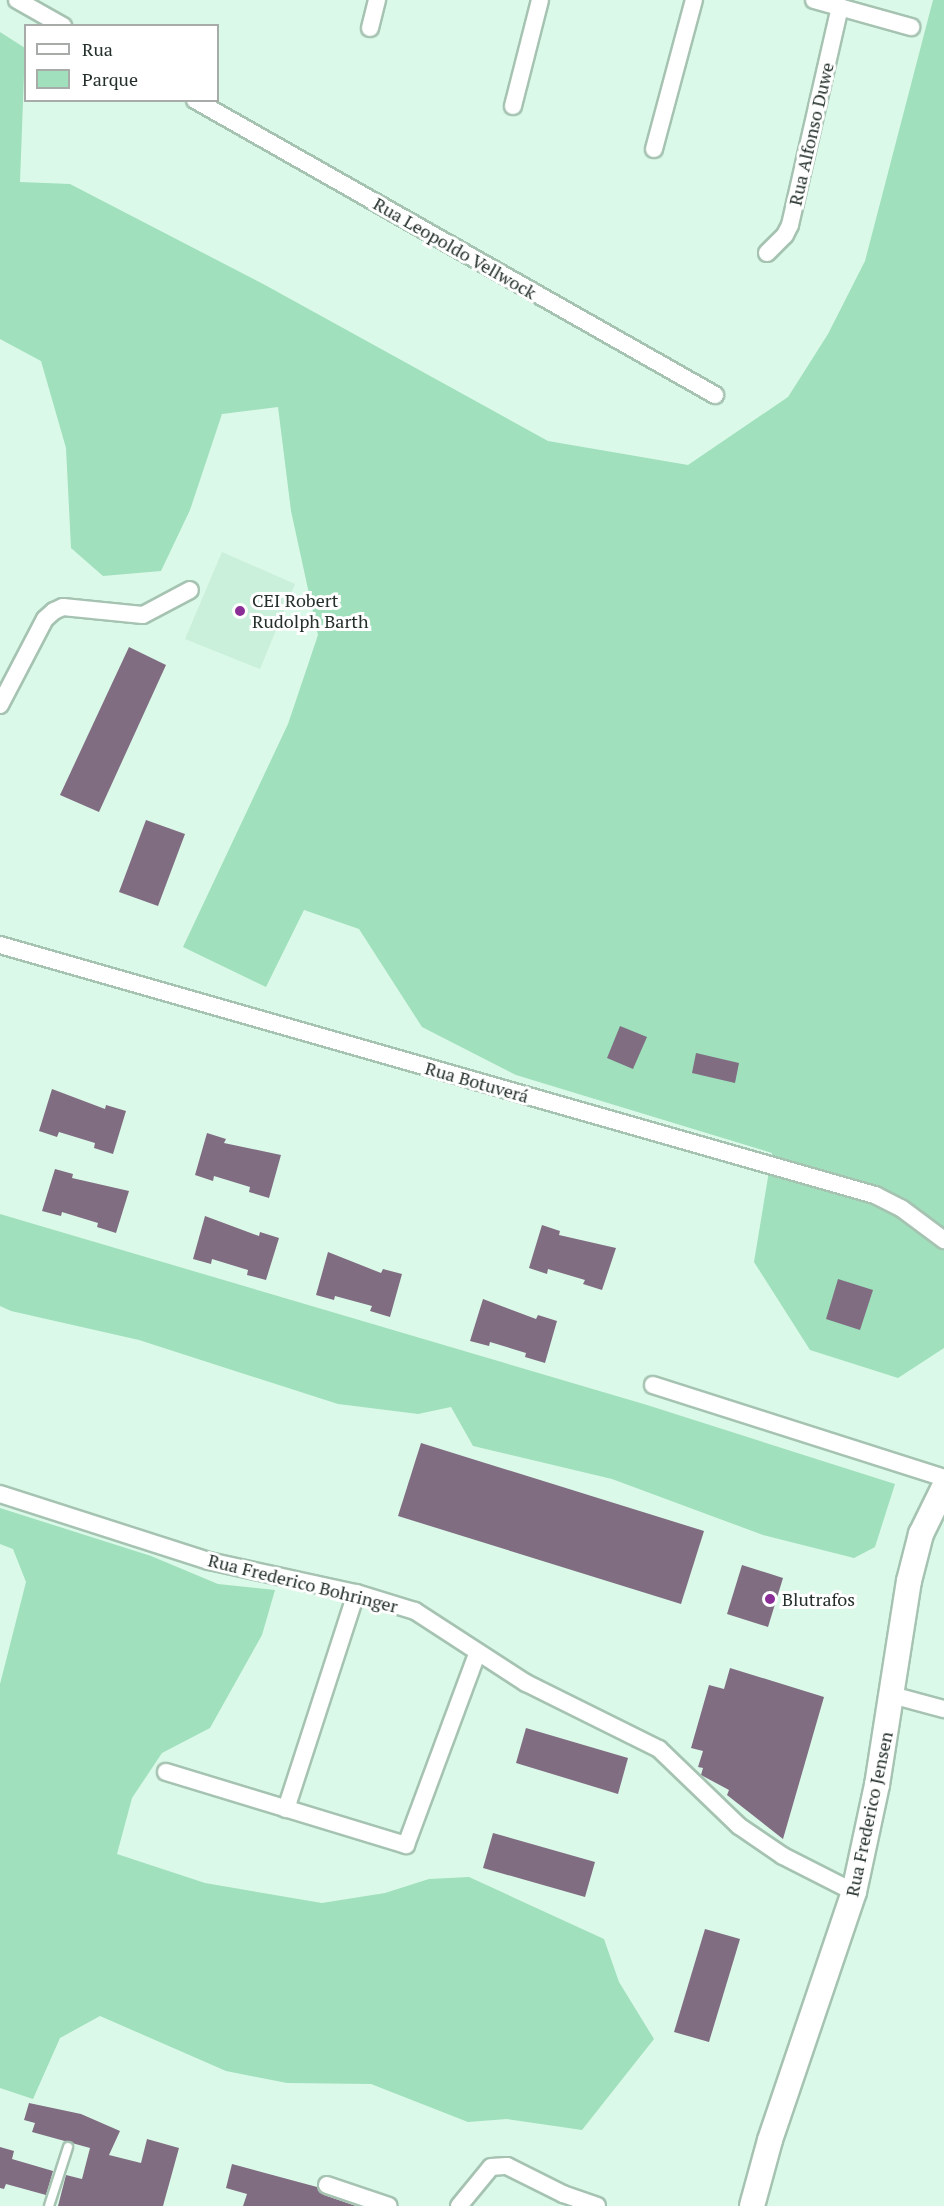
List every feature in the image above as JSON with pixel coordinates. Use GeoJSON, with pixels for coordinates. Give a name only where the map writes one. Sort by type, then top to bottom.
{"type":"FeatureCollection","features":[{"type":"Feature","properties":{"kind":"main road","name":"Rua Frederico Jensen"},"geometry":{"type":"LineString","coordinates":[[752,2206],[770,2140],[854,1892],[866,1845],[909,1581],[921,1534],[944,1487]]}},
{"type":"Feature","properties":{"kind":"street"},"geometry":{"type":"LineString","coordinates":[[370,28],[377,0]]}},
{"type":"Feature","properties":{"kind":"street"},"geometry":{"type":"LineString","coordinates":[[513,106],[540,0]]}},
{"type":"Feature","properties":{"kind":"street"},"geometry":{"type":"LineString","coordinates":[[654,149],[694,0]]}},
{"type":"Feature","properties":{"kind":"street"},"geometry":{"type":"LineString","coordinates":[[814,0],[912,27]]}},
{"type":"Feature","properties":{"kind":"street"},"geometry":{"type":"LineString","coordinates":[[21,1],[60,24]]}},
{"type":"Feature","properties":{"kind":"street","name":"Rua Alfonso Duwe"},"geometry":{"type":"LineString","coordinates":[[766,253],[785,235],[790,225],[840,7]]}},
{"type":"Feature","properties":{"kind":"street","name":"Rua Leopoldo Vellwock"},"geometry":{"type":"LineString","coordinates":[[199,102],[715,395]]}},
{"type":"Feature","properties":{"kind":"street"},"geometry":{"type":"LineString","coordinates":[[0,705],[45,620],[54,610],[63,607],[143,615],[190,590]]}},
{"type":"Feature","properties":{"kind":"street","name":"Rua Botuverá"},"geometry":{"type":"LineString","coordinates":[[0,945],[875,1195],[901,1208],[944,1240]]}},
{"type":"Feature","properties":{"kind":"street"},"geometry":{"type":"LineString","coordinates":[[653,1385],[944,1478]]}},
{"type":"Feature","properties":{"kind":"street","name":"Rua Frederico Bohringer"},"geometry":{"type":"LineString","coordinates":[[0,1494],[209,1561],[356,1593],[416,1611],[477,1654],[526,1683],[659,1749],[739,1826],[783,1856],[854,1892]]}},
{"type":"Feature","properties":{"kind":"street"},"geometry":{"type":"LineString","coordinates":[[286,1809],[356,1593]]}},
{"type":"Feature","properties":{"kind":"street"},"geometry":{"type":"LineString","coordinates":[[166,1772],[406,1845],[477,1654]]}},
{"type":"Feature","properties":{"kind":"street"},"geometry":{"type":"LineString","coordinates":[[892,1695],[944,1709]]}},
{"type":"Feature","properties":{"kind":"street"},"geometry":{"type":"LineString","coordinates":[[459,2206],[491,2166],[507,2166],[563,2194],[597,2206]]}},
{"type":"Feature","properties":{"kind":"street"},"geometry":{"type":"LineString","coordinates":[[327,2185],[389,2206]]}},
{"type":"Feature","properties":{"kind":"lane"},"geometry":{"type":"LineString","coordinates":[[49,2206],[68,2147]]}},
{"type":"Feature","properties":{"kind":"shaded area","name":"CEI Robert Rudolph Barth"},"geometry":{"type":"Polygon","coordinates":[[[222,552],[295,584],[260,669],[185,639],[222,552]]]}},
{"type":"Feature","properties":{"kind":"green space"},"geometry":{"type":"Polygon","coordinates":[[[933,0],[944,0],[944,1348],[898,1378],[810,1350],[754,1262],[772,1153],[516,1075],[422,1027],[359,929],[304,910],[266,987],[183,947],[288,724],[318,635],[291,511],[278,407],[222,414],[190,510],[161,571],[103,576],[71,548],[66,448],[41,361],[0,339],[0,32],[24,47],[20,182],[70,184],[265,285],[548,441],[688,465],[788,397],[828,334],[865,261],[933,0]]]}},
{"type":"Feature","properties":{"kind":"green space"},"geometry":{"type":"Polygon","coordinates":[[[0,1214],[647,1405],[895,1484],[875,1547],[854,1558],[763,1535],[612,1479],[473,1446],[451,1407],[418,1414],[338,1404],[139,1340],[11,1311],[0,1306],[0,1214]]]}},
{"type":"Feature","properties":{"kind":"green space"},"geometry":{"type":"Polygon","coordinates":[[[0,1508],[151,1556],[218,1584],[275,1590],[262,1635],[210,1728],[162,1753],[132,1798],[117,1854],[205,1883],[322,1903],[385,1893],[429,1879],[469,1877],[604,1939],[619,1982],[654,2039],[582,2130],[507,2119],[468,2122],[371,2084],[287,2083],[226,2071],[100,2016],[60,2038],[33,2099],[0,2088],[0,1684],[26,1582],[13,1549],[0,1544],[0,1508]]]}},
{"type":"Feature","properties":{"kind":"building"},"geometry":{"type":"Polygon","coordinates":[[[129,647],[166,665],[99,812],[60,795],[129,647]]]}},
{"type":"Feature","properties":{"kind":"building"},"geometry":{"type":"Polygon","coordinates":[[[146,820],[185,834],[158,906],[119,892],[146,820]]]}},
{"type":"Feature","properties":{"kind":"building"},"geometry":{"type":"Polygon","coordinates":[[[620,1026],[647,1037],[633,1069],[607,1058],[620,1026]]]}},
{"type":"Feature","properties":{"kind":"building"},"geometry":{"type":"Polygon","coordinates":[[[696,1053],[739,1063],[735,1083],[692,1073],[696,1053]]]}},
{"type":"Feature","properties":{"kind":"building"},"geometry":{"type":"Polygon","coordinates":[[[52,1089],[105,1109],[106,1105],[126,1111],[113,1154],[94,1148],[95,1143],[59,1132],[57,1137],[39,1131],[52,1089]]]}},
{"type":"Feature","properties":{"kind":"building"},"geometry":{"type":"Polygon","coordinates":[[[207,1133],[226,1139],[224,1143],[281,1155],[269,1198],[249,1192],[250,1187],[214,1176],[213,1181],[195,1175],[207,1133]]]}},
{"type":"Feature","properties":{"kind":"building"},"geometry":{"type":"Polygon","coordinates":[[[55,1169],[73,1174],[72,1178],[129,1191],[116,1233],[97,1227],[98,1223],[62,1212],[61,1216],[42,1211],[55,1169]]]}},
{"type":"Feature","properties":{"kind":"building"},"geometry":{"type":"Polygon","coordinates":[[[205,1216],[259,1236],[260,1232],[279,1238],[266,1280],[247,1275],[248,1270],[212,1259],[211,1264],[193,1259],[205,1216]]]}},
{"type":"Feature","properties":{"kind":"building"},"geometry":{"type":"Polygon","coordinates":[[[542,1225],[560,1231],[559,1235],[616,1248],[602,1290],[583,1284],[585,1280],[548,1269],[547,1274],[529,1268],[542,1225]]]}},
{"type":"Feature","properties":{"kind":"building"},"geometry":{"type":"Polygon","coordinates":[[[328,1252],[381,1273],[383,1269],[402,1274],[390,1317],[370,1311],[372,1306],[335,1296],[334,1300],[316,1295],[328,1252]]]}},
{"type":"Feature","properties":{"kind":"building"},"geometry":{"type":"Polygon","coordinates":[[[838,1279],[873,1290],[860,1330],[826,1319],[838,1279]]]}},
{"type":"Feature","properties":{"kind":"building"},"geometry":{"type":"Polygon","coordinates":[[[483,1299],[536,1319],[538,1315],[557,1321],[545,1363],[525,1357],[526,1353],[490,1342],[489,1346],[470,1341],[483,1299]]]}},
{"type":"Feature","properties":{"kind":"building"},"geometry":{"type":"Polygon","coordinates":[[[421,1443],[704,1531],[681,1604],[398,1516],[421,1443]]]}},
{"type":"Feature","properties":{"kind":"building"},"geometry":{"type":"Polygon","coordinates":[[[742,1565],[783,1578],[768,1627],[727,1614],[742,1565]]]}},
{"type":"Feature","properties":{"kind":"building"},"geometry":{"type":"Polygon","coordinates":[[[730,1668],[824,1697],[783,1839],[727,1795],[729,1790],[701,1775],[703,1768],[698,1767],[703,1751],[691,1748],[709,1685],[724,1689],[730,1668]]]}},
{"type":"Feature","properties":{"kind":"building"},"geometry":{"type":"Polygon","coordinates":[[[526,1728],[628,1758],[618,1794],[516,1763],[526,1728]]]}},
{"type":"Feature","properties":{"kind":"building"},"geometry":{"type":"Polygon","coordinates":[[[493,1833],[595,1862],[585,1897],[483,1868],[493,1833]]]}},
{"type":"Feature","properties":{"kind":"building"},"geometry":{"type":"Polygon","coordinates":[[[705,1929],[740,1939],[709,2042],[674,2032],[705,1929]]]}},
{"type":"Feature","properties":{"kind":"building"},"geometry":{"type":"Polygon","coordinates":[[[29,2103],[81,2114],[120,2131],[109,2155],[141,2163],[147,2139],[179,2148],[163,2206],[58,2206],[66,2175],[82,2179],[90,2148],[32,2132],[35,2123],[24,2120],[29,2103]]]}},
{"type":"Feature","properties":{"kind":"building"},"geometry":{"type":"Polygon","coordinates":[[[0,2147],[14,2151],[12,2159],[53,2171],[46,2195],[6,2184],[4,2189],[0,2188],[0,2147]]]}},
{"type":"Feature","properties":{"kind":"building"},"geometry":{"type":"Polygon","coordinates":[[[232,2164],[317,2187],[324,2195],[356,2206],[243,2206],[247,2194],[226,2188],[232,2164]]]}},
{"type":"Feature","properties":{"kind":"place","name":"CEI Robert Rudolph Barth"},"geometry":{"type":"Point","coordinates":[240,611]}},
{"type":"Feature","properties":{"kind":"place","name":"Blutrafos"},"geometry":{"type":"Point","coordinates":[770,1599]}}]}
